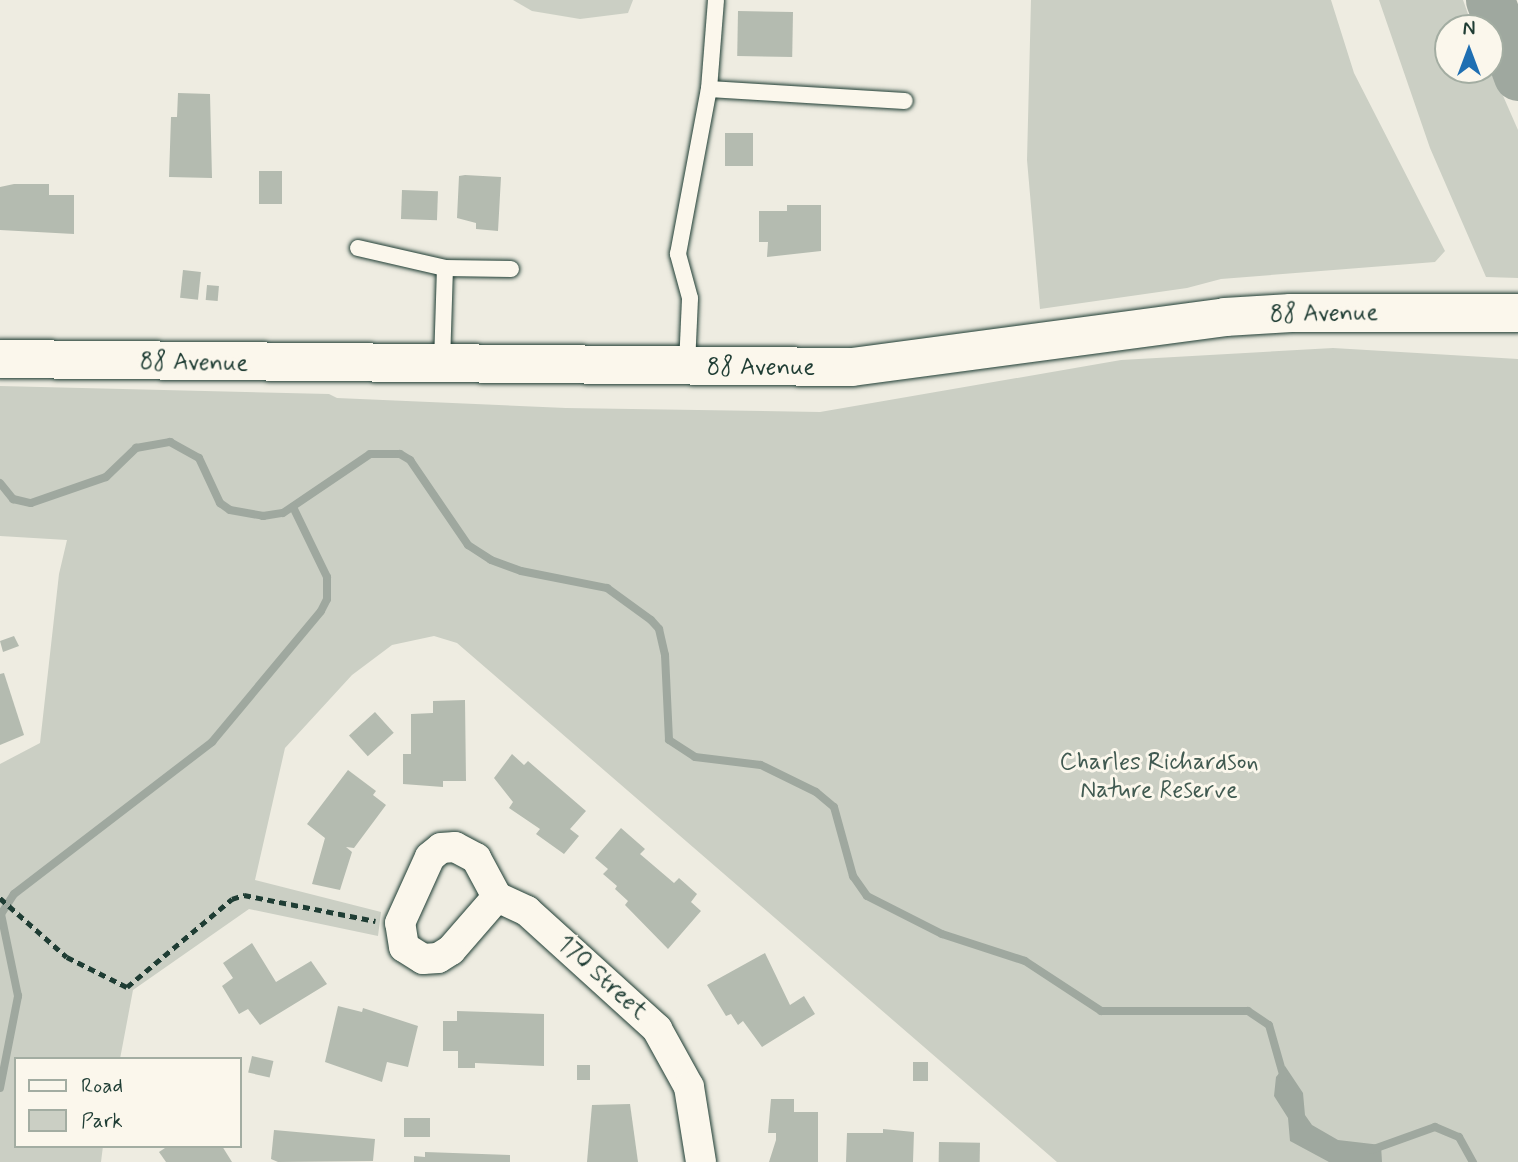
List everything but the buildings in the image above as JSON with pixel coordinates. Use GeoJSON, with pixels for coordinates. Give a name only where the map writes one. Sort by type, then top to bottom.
{"type":"FeatureCollection","features":[{"type":"Feature","properties":{"kind":"main road","name":"88 Avenue"},"geometry":{"type":"LineString","coordinates":[[0,359],[442,366],[895,365],[1225,317],[1424,312],[1518,313]]}},
{"type":"Feature","properties":{"kind":"street"},"geometry":{"type":"LineString","coordinates":[[455,847],[471,853],[497,897],[452,950],[438,958],[423,959],[407,951],[400,923],[426,863],[441,848],[455,847]]}},
{"type":"Feature","properties":{"kind":"street","name":"170 Street"},"geometry":{"type":"LineString","coordinates":[[497,897],[527,911],[634,1004],[657,1029],[689,1087],[701,1162]]}},
{"type":"Feature","properties":{"kind":"lane"},"geometry":{"type":"LineString","coordinates":[[687,367],[690,298],[678,254],[709,89],[716,0]]}},
{"type":"Feature","properties":{"kind":"lane"},"geometry":{"type":"LineString","coordinates":[[709,89],[905,101]]}},
{"type":"Feature","properties":{"kind":"lane"},"geometry":{"type":"LineString","coordinates":[[358,248],[445,268],[511,269]]}},
{"type":"Feature","properties":{"kind":"lane"},"geometry":{"type":"LineString","coordinates":[[442,366],[445,268]]}},
{"type":"Feature","properties":{"kind":"path"},"geometry":{"type":"LineString","coordinates":[[0,898],[67,957],[127,987],[232,899],[244,895],[363,920],[400,923]]}},
{"type":"Feature","properties":{"kind":"green space"},"geometry":{"type":"Polygon","coordinates":[[[513,0],[633,0],[628,13],[580,19],[532,11],[513,0]]]}},
{"type":"Feature","properties":{"kind":"green space"},"geometry":{"type":"Polygon","coordinates":[[[1031,0],[1331,0],[1354,73],[1445,251],[1435,262],[1221,279],[1187,288],[1040,309],[1027,160],[1031,0]]]}},
{"type":"Feature","properties":{"kind":"green space"},"geometry":{"type":"Polygon","coordinates":[[[1379,0],[1463,0],[1468,14],[1434,14],[1434,84],[1498,84],[1518,130],[1518,278],[1486,277],[1430,148],[1379,0]]]}},
{"type":"Feature","properties":{"kind":"green space","name":"Charles Richardson Nature Reserve"},"geometry":{"type":"Polygon","coordinates":[[[1333,348],[1518,359],[1518,1162],[1057,1162],[457,643],[434,636],[392,645],[352,675],[285,748],[255,880],[381,912],[378,936],[249,909],[133,990],[120,1057],[14,1057],[14,1148],[103,1148],[101,1162],[0,1162],[0,764],[40,743],[59,574],[67,540],[0,536],[0,386],[329,394],[337,398],[566,408],[820,412],[1121,360],[1333,348]]]}},
{"type":"Feature","properties":{"kind":"shaded area"},"geometry":{"type":"Polygon","coordinates":[[[1285,1066],[1303,1093],[1305,1115],[1312,1125],[1338,1140],[1381,1145],[1382,1162],[1329,1162],[1290,1141],[1288,1118],[1274,1096],[1276,1077],[1285,1066]]]}},
{"type":"Feature","properties":{"kind":"waterway"},"geometry":{"type":"LineString","coordinates":[[1490,0],[1518,76]]}},
{"type":"Feature","properties":{"kind":"waterway"},"geometry":{"type":"LineString","coordinates":[[0,483],[13,499],[31,503],[106,477],[136,448],[170,442],[199,458],[220,503],[230,510],[263,516],[283,513],[370,454],[400,454],[410,460],[468,545],[491,560],[521,571],[607,588],[651,620],[659,629],[665,655],[669,740],[695,757],[761,765],[816,792],[834,807],[853,876],[867,896],[942,934],[1025,961],[1101,1011],[1248,1011],[1269,1025],[1284,1078]]}},
{"type":"Feature","properties":{"kind":"waterway"},"geometry":{"type":"LineString","coordinates":[[0,1088],[18,996],[1,914],[14,894],[212,742],[321,611],[327,599],[327,577],[293,507]]}},
{"type":"Feature","properties":{"kind":"waterway"},"geometry":{"type":"LineString","coordinates":[[1371,1150],[1435,1127],[1459,1137],[1473,1162]]}}]}
